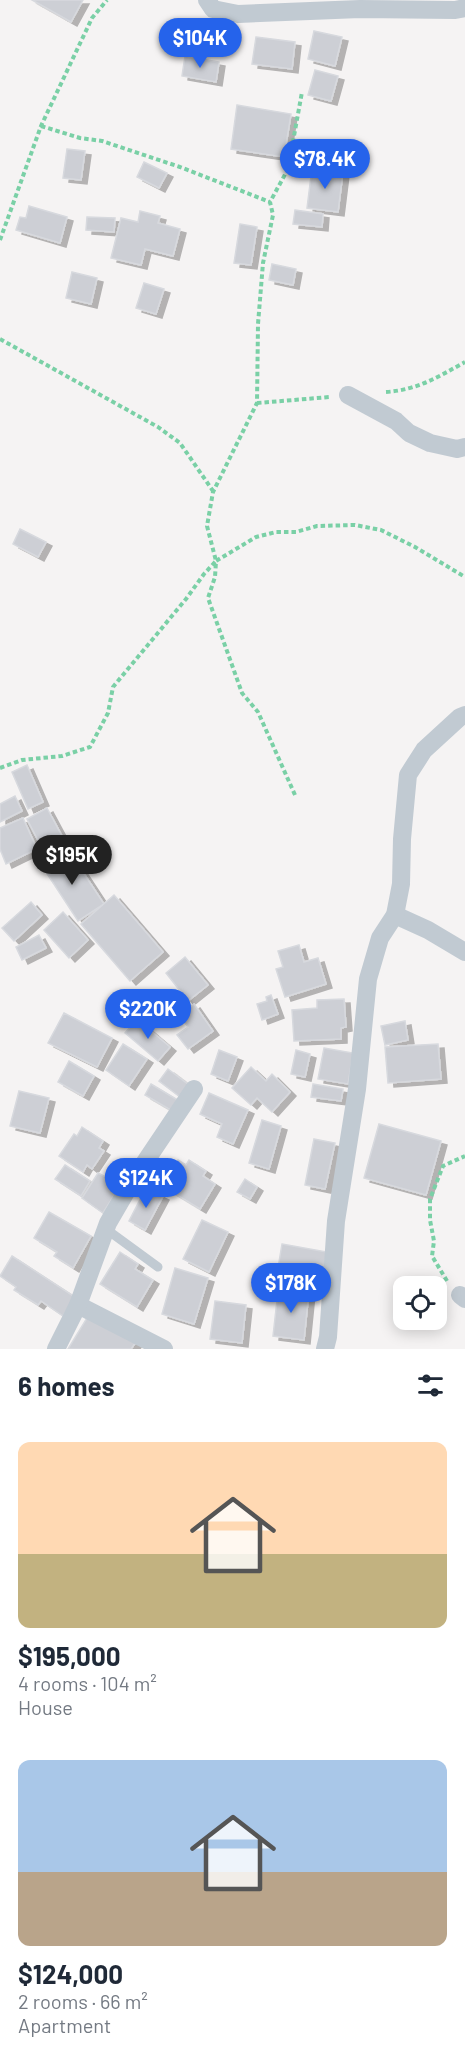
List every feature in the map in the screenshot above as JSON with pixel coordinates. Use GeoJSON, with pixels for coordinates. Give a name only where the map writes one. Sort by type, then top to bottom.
{"type":"FeatureCollection","features":[{"type":"Feature","properties":{"kind":"street"},"geometry":{"type":"LineString","coordinates":[[207,0],[213,9],[238,14],[364,5],[455,10],[465,8]]}},
{"type":"Feature","properties":{"kind":"street"},"geometry":{"type":"LineString","coordinates":[[348,395],[396,421],[409,433],[430,443],[457,449],[465,447]]}},
{"type":"Feature","properties":{"kind":"street"},"geometry":{"type":"LineString","coordinates":[[325,1349],[328,1337],[336,1221],[357,1089],[368,979],[380,938],[395,915],[402,877],[402,839],[408,775],[424,750],[465,715]]}},
{"type":"Feature","properties":{"kind":"street"},"geometry":{"type":"LineString","coordinates":[[395,915],[428,930],[465,952]]}},
{"type":"Feature","properties":{"kind":"street"},"geometry":{"type":"LineString","coordinates":[[56,1349],[78,1305],[106,1229],[133,1180],[194,1089]]}},
{"type":"Feature","properties":{"kind":"street"},"geometry":{"type":"LineString","coordinates":[[78,1305],[164,1349]]}},
{"type":"Feature","properties":{"kind":"lane"},"geometry":{"type":"LineString","coordinates":[[106,1229],[158,1267]]}},
{"type":"Feature","properties":{"kind":"path"},"geometry":{"type":"LineString","coordinates":[[0,240],[41,126],[92,18],[107,0]]}},
{"type":"Feature","properties":{"kind":"path"},"geometry":{"type":"LineString","coordinates":[[295,795],[258,712],[242,693],[208,598],[216,561],[207,526],[213,492],[257,403],[258,324],[263,263],[273,215],[270,202],[288,168],[303,92]]}},
{"type":"Feature","properties":{"kind":"path"},"geometry":{"type":"LineString","coordinates":[[41,126],[80,138],[102,141],[180,167],[270,202]]}},
{"type":"Feature","properties":{"kind":"path"},"geometry":{"type":"LineString","coordinates":[[0,339],[159,427],[180,443],[213,492]]}},
{"type":"Feature","properties":{"kind":"path"},"geometry":{"type":"LineString","coordinates":[[0,768],[22,760],[62,756],[90,747],[108,713],[113,687],[186,599],[204,573],[216,561],[256,537],[276,532],[296,532],[317,526],[355,525],[381,530],[465,577]]}},
{"type":"Feature","properties":{"kind":"path"},"geometry":{"type":"LineString","coordinates":[[463,1297],[443,1277],[432,1256],[434,1241],[430,1220],[430,1198],[443,1166],[465,1156]]}},
{"type":"Feature","properties":{"kind":"building"},"geometry":{"type":"Polygon","coordinates":[[[32,0],[83,0],[71,22],[32,0]]]}},
{"type":"Feature","properties":{"kind":"building"},"geometry":{"type":"Polygon","coordinates":[[[314,31],[342,37],[335,66],[308,59],[314,31]]]}},
{"type":"Feature","properties":{"kind":"building"},"geometry":{"type":"Polygon","coordinates":[[[256,37],[295,42],[292,69],[252,64],[256,37]]]}},
{"type":"Feature","properties":{"kind":"building"},"geometry":{"type":"Polygon","coordinates":[[[185,56],[219,62],[216,82],[182,76],[185,56]]]}},
{"type":"Feature","properties":{"kind":"building"},"geometry":{"type":"Polygon","coordinates":[[[315,70],[338,76],[331,101],[308,95],[315,70]]]}},
{"type":"Feature","properties":{"kind":"building"},"geometry":{"type":"Polygon","coordinates":[[[237,105],[291,114],[284,157],[231,149],[237,105]]]}},
{"type":"Feature","properties":{"kind":"building"},"geometry":{"type":"Polygon","coordinates":[[[67,149],[85,151],[81,180],[63,178],[67,149]]]}},
{"type":"Feature","properties":{"kind":"building"},"geometry":{"type":"Polygon","coordinates":[[[144,162],[167,173],[159,188],[137,177],[144,162]]]}},
{"type":"Feature","properties":{"kind":"building"},"geometry":{"type":"Polygon","coordinates":[[[312,168],[343,172],[338,212],[307,208],[312,168]]]}},
{"type":"Feature","properties":{"kind":"building"},"geometry":{"type":"Polygon","coordinates":[[[29,206],[67,217],[60,243],[16,230],[20,217],[26,218],[29,206]]]}},
{"type":"Feature","properties":{"kind":"building"},"geometry":{"type":"Polygon","coordinates":[[[295,210],[323,214],[322,227],[293,224],[295,210]]]}},
{"type":"Feature","properties":{"kind":"building"},"geometry":{"type":"Polygon","coordinates":[[[140,211],[160,216],[158,223],[180,229],[173,256],[145,249],[141,265],[111,258],[121,218],[138,222],[140,211]]]}},
{"type":"Feature","properties":{"kind":"building"},"geometry":{"type":"Polygon","coordinates":[[[87,217],[115,218],[114,232],[86,230],[87,217]]]}},
{"type":"Feature","properties":{"kind":"building"},"geometry":{"type":"Polygon","coordinates":[[[240,224],[257,227],[251,265],[234,263],[240,224]]]}},
{"type":"Feature","properties":{"kind":"building"},"geometry":{"type":"Polygon","coordinates":[[[272,264],[296,269],[293,285],[269,280],[272,264]]]}},
{"type":"Feature","properties":{"kind":"building"},"geometry":{"type":"Polygon","coordinates":[[[72,272],[97,278],[91,304],[66,298],[72,272]]]}},
{"type":"Feature","properties":{"kind":"building"},"geometry":{"type":"Polygon","coordinates":[[[144,283],[164,289],[156,314],[136,308],[144,283]]]}},
{"type":"Feature","properties":{"kind":"building"},"geometry":{"type":"Polygon","coordinates":[[[20,529],[46,542],[38,557],[13,544],[20,529]]]}},
{"type":"Feature","properties":{"kind":"building"},"geometry":{"type":"Polygon","coordinates":[[[27,765],[43,802],[28,809],[12,772],[27,765]]]}},
{"type":"Feature","properties":{"kind":"building"},"geometry":{"type":"Polygon","coordinates":[[[15,796],[22,811],[0,822],[0,804],[15,796]]]}},
{"type":"Feature","properties":{"kind":"building"},"geometry":{"type":"Polygon","coordinates":[[[47,808],[63,838],[42,848],[27,819],[47,808]]]}},
{"type":"Feature","properties":{"kind":"building"},"geometry":{"type":"Polygon","coordinates":[[[23,818],[37,849],[6,864],[0,849],[0,828],[23,818]]]}},
{"type":"Feature","properties":{"kind":"building"},"geometry":{"type":"Polygon","coordinates":[[[58,851],[70,868],[77,863],[104,904],[78,921],[40,863],[58,851]]]}},
{"type":"Feature","properties":{"kind":"building"},"geometry":{"type":"Polygon","coordinates":[[[114,895],[163,952],[130,981],[81,924],[114,895]]]}},
{"type":"Feature","properties":{"kind":"building"},"geometry":{"type":"Polygon","coordinates":[[[31,902],[42,915],[14,941],[2,928],[31,902]]]}},
{"type":"Feature","properties":{"kind":"building"},"geometry":{"type":"Polygon","coordinates":[[[63,912],[88,940],[69,958],[44,930],[63,912]]]}},
{"type":"Feature","properties":{"kind":"building"},"geometry":{"type":"Polygon","coordinates":[[[39,935],[46,948],[22,960],[16,947],[39,935]]]}},
{"type":"Feature","properties":{"kind":"building"},"geometry":{"type":"Polygon","coordinates":[[[299,945],[304,962],[318,958],[326,984],[285,997],[276,969],[283,967],[278,951],[299,945]]]}},
{"type":"Feature","properties":{"kind":"building"},"geometry":{"type":"Polygon","coordinates":[[[185,957],[208,985],[188,1001],[166,973],[185,957]]]}},
{"type":"Feature","properties":{"kind":"building"},"geometry":{"type":"Polygon","coordinates":[[[271,995],[278,1014],[262,1020],[257,1004],[267,1001],[266,997],[271,995]]]}},
{"type":"Feature","properties":{"kind":"building"},"geometry":{"type":"Polygon","coordinates":[[[344,999],[346,1027],[341,1028],[341,1039],[294,1041],[292,1010],[317,1008],[317,1000],[344,999]]]}},
{"type":"Feature","properties":{"kind":"building"},"geometry":{"type":"Polygon","coordinates":[[[194,1004],[213,1031],[188,1049],[177,1035],[188,1027],[179,1015],[194,1004]]]}},
{"type":"Feature","properties":{"kind":"building"},"geometry":{"type":"Polygon","coordinates":[[[64,1013],[112,1038],[97,1067],[48,1043],[64,1013]]]}},
{"type":"Feature","properties":{"kind":"building"},"geometry":{"type":"Polygon","coordinates":[[[137,1019],[170,1047],[158,1061],[125,1033],[137,1019]]]}},
{"type":"Feature","properties":{"kind":"building"},"geometry":{"type":"Polygon","coordinates":[[[405,1021],[408,1040],[385,1045],[381,1026],[405,1021]]]}},
{"type":"Feature","properties":{"kind":"building"},"geometry":{"type":"Polygon","coordinates":[[[123,1044],[147,1059],[129,1086],[106,1070],[123,1044]]]}},
{"type":"Feature","properties":{"kind":"building"},"geometry":{"type":"Polygon","coordinates":[[[438,1044],[441,1079],[388,1083],[385,1047],[438,1044]]]}},
{"type":"Feature","properties":{"kind":"building"},"geometry":{"type":"Polygon","coordinates":[[[324,1048],[353,1053],[348,1084],[318,1079],[324,1048]]]}},
{"type":"Feature","properties":{"kind":"building"},"geometry":{"type":"Polygon","coordinates":[[[219,1050],[237,1057],[228,1081],[211,1074],[219,1050]]]}},
{"type":"Feature","properties":{"kind":"building"},"geometry":{"type":"Polygon","coordinates":[[[296,1050],[310,1054],[305,1077],[291,1074],[296,1050]]]}},
{"type":"Feature","properties":{"kind":"building"},"geometry":{"type":"Polygon","coordinates":[[[69,1061],[94,1076],[83,1096],[58,1082],[69,1061]]]}},
{"type":"Feature","properties":{"kind":"building"},"geometry":{"type":"Polygon","coordinates":[[[251,1067],[266,1081],[272,1074],[290,1092],[272,1112],[257,1098],[251,1105],[232,1088],[251,1067]]]}},
{"type":"Feature","properties":{"kind":"building"},"geometry":{"type":"Polygon","coordinates":[[[168,1069],[189,1085],[180,1097],[159,1081],[168,1069]]]}},
{"type":"Feature","properties":{"kind":"building"},"geometry":{"type":"Polygon","coordinates":[[[151,1084],[181,1102],[174,1112],[145,1095],[151,1084]]]}},
{"type":"Feature","properties":{"kind":"building"},"geometry":{"type":"Polygon","coordinates":[[[313,1084],[343,1089],[341,1101],[311,1097],[313,1084]]]}},
{"type":"Feature","properties":{"kind":"building"},"geometry":{"type":"Polygon","coordinates":[[[19,1091],[49,1098],[40,1133],[10,1126],[19,1091]]]}},
{"type":"Feature","properties":{"kind":"building"},"geometry":{"type":"Polygon","coordinates":[[[209,1093],[248,1110],[233,1144],[217,1137],[222,1124],[200,1114],[209,1093]]]}},
{"type":"Feature","properties":{"kind":"building"},"geometry":{"type":"Polygon","coordinates":[[[262,1120],[281,1126],[269,1169],[249,1163],[262,1120]]]}},
{"type":"Feature","properties":{"kind":"building"},"geometry":{"type":"Polygon","coordinates":[[[379,1124],[441,1141],[426,1195],[364,1178],[379,1124]]]}},
{"type":"Feature","properties":{"kind":"building"},"geometry":{"type":"Polygon","coordinates":[[[82,1127],[103,1141],[99,1148],[104,1151],[92,1169],[87,1165],[83,1172],[59,1156],[74,1134],[77,1136],[82,1127]]]}},
{"type":"Feature","properties":{"kind":"building"},"geometry":{"type":"Polygon","coordinates":[[[314,1139],[335,1143],[325,1189],[305,1185],[314,1139]]]}},
{"type":"Feature","properties":{"kind":"building"},"geometry":{"type":"Polygon","coordinates":[[[178,1160],[186,1165],[189,1160],[206,1171],[203,1176],[215,1184],[200,1209],[162,1186],[178,1160]]]}},
{"type":"Feature","properties":{"kind":"building"},"geometry":{"type":"Polygon","coordinates":[[[65,1165],[90,1181],[81,1196],[55,1179],[65,1165]]]}},
{"type":"Feature","properties":{"kind":"building"},"geometry":{"type":"Polygon","coordinates":[[[113,1166],[127,1175],[103,1213],[82,1198],[98,1173],[106,1177],[113,1166]]]}},
{"type":"Feature","properties":{"kind":"building"},"geometry":{"type":"Polygon","coordinates":[[[245,1179],[257,1187],[250,1199],[237,1192],[245,1179]]]}},
{"type":"Feature","properties":{"kind":"building"},"geometry":{"type":"Polygon","coordinates":[[[146,1188],[163,1196],[145,1230],[129,1221],[146,1188]]]}},
{"type":"Feature","properties":{"kind":"building"},"geometry":{"type":"Polygon","coordinates":[[[49,1212],[91,1236],[73,1268],[54,1256],[57,1252],[34,1238],[49,1212]]]}},
{"type":"Feature","properties":{"kind":"building"},"geometry":{"type":"Polygon","coordinates":[[[202,1220],[228,1232],[209,1272],[183,1259],[202,1220]]]}},
{"type":"Feature","properties":{"kind":"building"},"geometry":{"type":"Polygon","coordinates":[[[282,1244],[327,1252],[321,1287],[302,1284],[303,1279],[277,1274],[282,1244]]]}},
{"type":"Feature","properties":{"kind":"building"},"geometry":{"type":"Polygon","coordinates":[[[120,1252],[138,1264],[135,1269],[153,1280],[137,1307],[100,1284],[120,1252]]]}},
{"type":"Feature","properties":{"kind":"building"},"geometry":{"type":"Polygon","coordinates":[[[12,1256],[75,1297],[63,1316],[41,1301],[38,1305],[14,1290],[16,1287],[0,1276],[12,1256]]]}},
{"type":"Feature","properties":{"kind":"building"},"geometry":{"type":"Polygon","coordinates":[[[175,1268],[208,1278],[194,1324],[162,1314],[175,1268]]]}},
{"type":"Feature","properties":{"kind":"building"},"geometry":{"type":"Polygon","coordinates":[[[288,1288],[309,1291],[304,1340],[273,1336],[278,1291],[288,1292],[288,1288]]]}},
{"type":"Feature","properties":{"kind":"building"},"geometry":{"type":"Polygon","coordinates":[[[215,1301],[246,1305],[242,1343],[210,1339],[215,1301]]]}},
{"type":"Feature","properties":{"kind":"building"},"geometry":{"type":"Polygon","coordinates":[[[90,1313],[136,1342],[131,1349],[68,1349],[90,1313]]]}}]}
